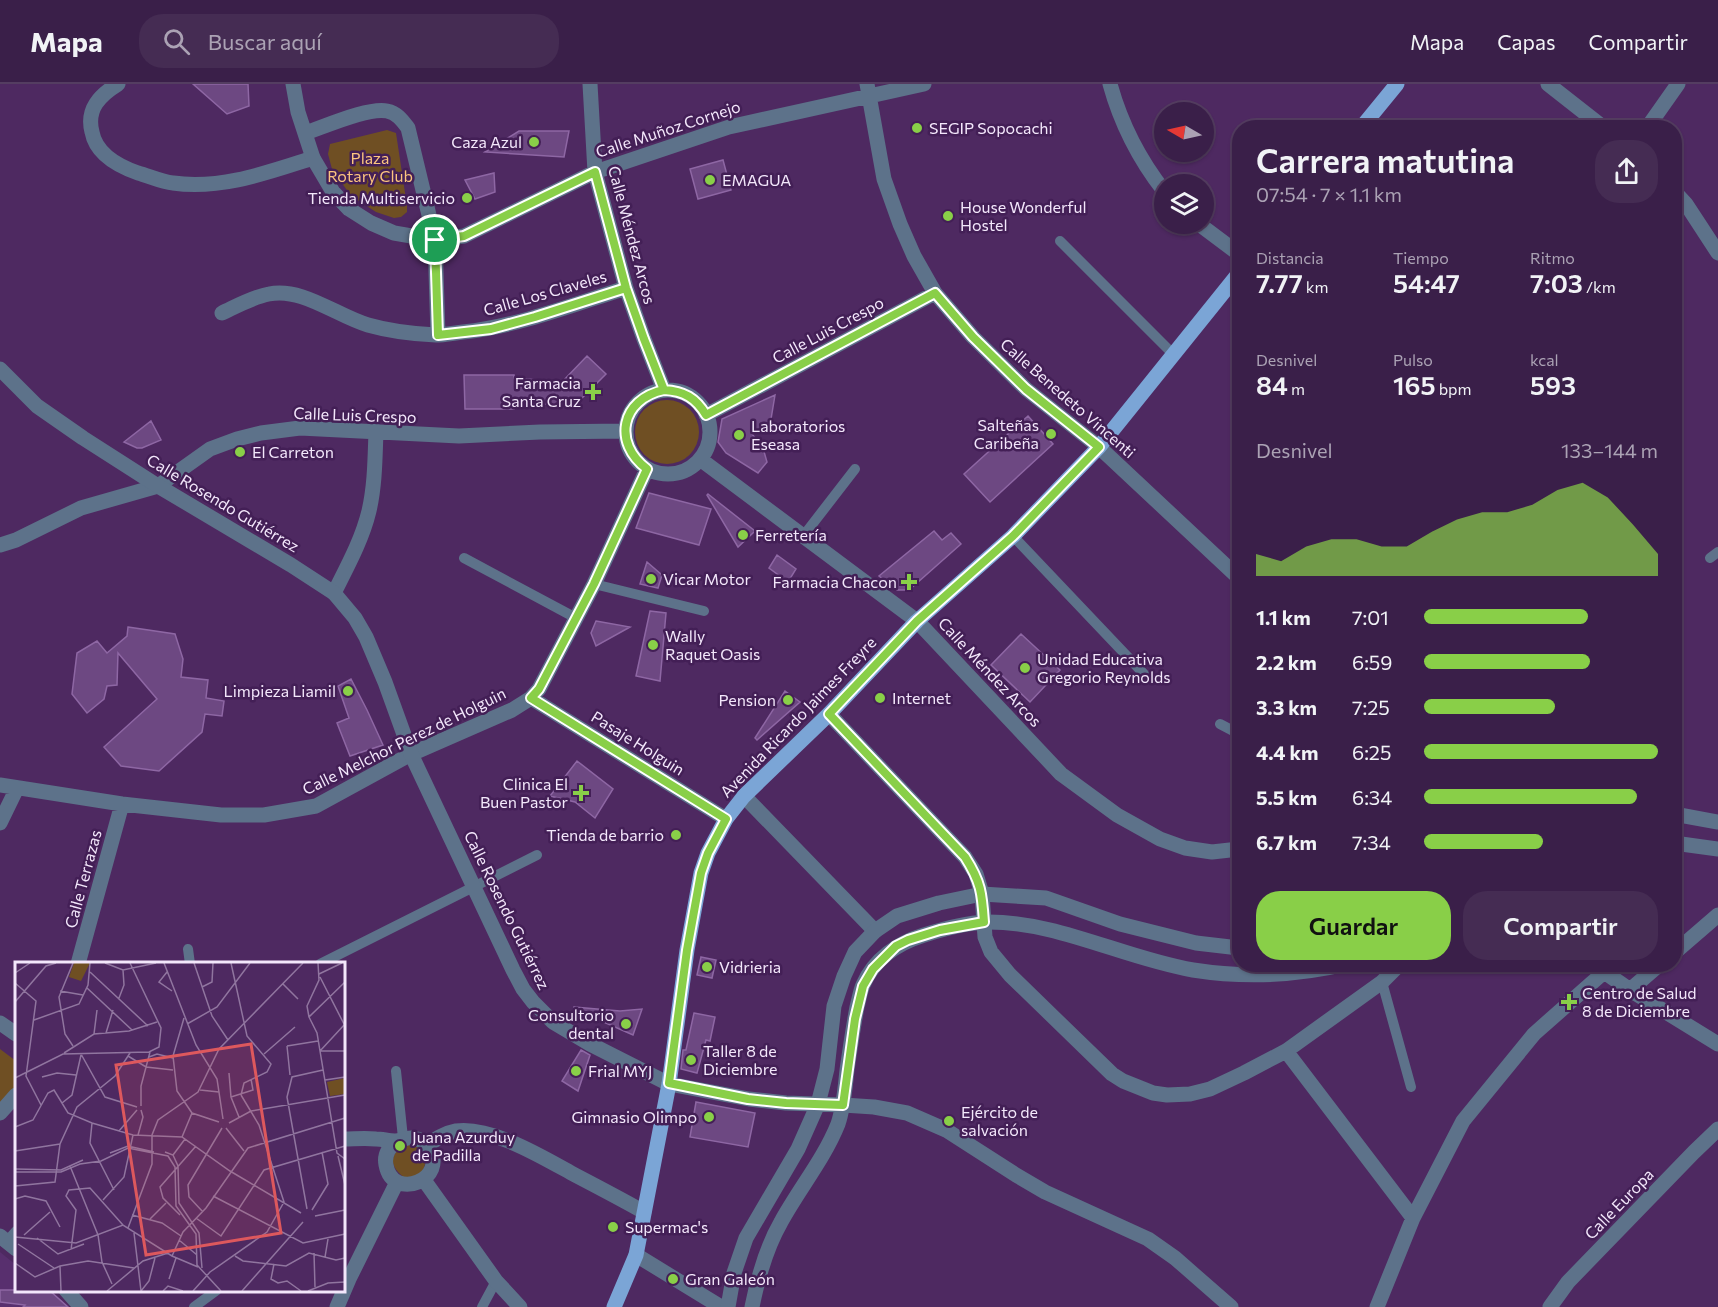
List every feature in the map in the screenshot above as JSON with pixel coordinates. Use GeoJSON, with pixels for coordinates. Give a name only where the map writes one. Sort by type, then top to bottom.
{"type":"FeatureCollection","features":[{"type":"Feature","properties":{"kind":"main road"},"geometry":{"type":"LineString","coordinates":[[1368,120],[1397,84]]}},
{"type":"Feature","properties":{"kind":"main road","name":"Avenida Ricardo Jaimes Freyre"},"geometry":{"type":"LineString","coordinates":[[614,1307],[636,1255],[669,1083],[687,950],[701,873],[708,853],[726,819],[744,796],[829,714],[917,621],[1013,536],[1099,447],[1232,282]]}},
{"type":"Feature","properties":{"kind":"street"},"geometry":{"type":"LineString","coordinates":[[118,84],[98,99],[90,119],[93,140],[114,162],[124,168],[172,183],[197,185],[265,174],[314,158]]}},
{"type":"Feature","properties":{"kind":"street","name":"Calle Muñoz Cornejo"},"geometry":{"type":"LineString","coordinates":[[293,84],[305,134],[314,158],[333,192],[349,209],[371,223],[394,233],[435,240],[464,236],[595,172],[729,126],[867,90],[924,84]]}},
{"type":"Feature","properties":{"kind":"street","name":"Calle Méndez Arcos"},"geometry":{"type":"LineString","coordinates":[[590,84],[595,172],[626,288],[664,390]]}},
{"type":"Feature","properties":{"kind":"street"},"geometry":{"type":"LineString","coordinates":[[1110,84],[1133,145],[1154,178]]}},
{"type":"Feature","properties":{"kind":"street"},"geometry":{"type":"LineString","coordinates":[[1548,84],[1594,120]]}},
{"type":"Feature","properties":{"kind":"street"},"geometry":{"type":"LineString","coordinates":[[1653,120],[1678,84]]}},
{"type":"Feature","properties":{"kind":"street","name":"Calle Benedeto Vincenti"},"geometry":{"type":"LineString","coordinates":[[867,90],[884,179],[914,256],[935,293],[973,337],[1026,389],[1099,447],[1232,571]]}},
{"type":"Feature","properties":{"kind":"street"},"geometry":{"type":"LineString","coordinates":[[305,134],[369,111],[386,111],[399,116],[408,128],[435,240],[438,335]]}},
{"type":"Feature","properties":{"kind":"street"},"geometry":{"type":"LineString","coordinates":[[1682,201],[1718,253]]}},
{"type":"Feature","properties":{"kind":"street"},"geometry":{"type":"LineString","coordinates":[[1212,234],[1232,249]]}},
{"type":"Feature","properties":{"kind":"street","name":"Calle Los Claveles"},"geometry":{"type":"LineString","coordinates":[[222,313],[269,293],[286,294],[310,299],[367,325],[438,335],[491,329],[626,288]]}},
{"type":"Feature","properties":{"kind":"street","name":"Calle Luis Crespo"},"geometry":{"type":"LineString","coordinates":[[706,415],[935,293]]}},
{"type":"Feature","properties":{"kind":"street","name":"Calle Rosendo Gutiérrez"},"geometry":{"type":"LineString","coordinates":[[0,369],[37,406],[103,451],[334,593],[355,618],[366,637],[411,754],[523,989],[553,1022],[590,1044],[669,1083],[748,1099],[873,1107],[907,1113],[946,1130],[1045,1192],[1148,1239],[1175,1258],[1231,1307]]}},
{"type":"Feature","properties":{"kind":"street"},"geometry":{"type":"LineString","coordinates":[[675,390],[685,393],[694,399],[706,415],[710,438],[700,459],[692,467],[681,472],[658,474],[638,462],[631,453],[625,431],[630,413],[641,399],[652,392],[675,390]]}},
{"type":"Feature","properties":{"kind":"street","name":"Calle Luis Crespo"},"geometry":{"type":"LineString","coordinates":[[0,545],[81,508],[158,486],[210,450],[261,433],[300,428],[459,436],[625,431]]}},
{"type":"Feature","properties":{"kind":"street"},"geometry":{"type":"LineString","coordinates":[[334,593],[362,533],[369,512],[375,464],[376,431]]}},
{"type":"Feature","properties":{"kind":"street","name":"Calle Méndez Arcos"},"geometry":{"type":"LineString","coordinates":[[700,459],[917,621],[1061,774],[1117,815],[1160,839],[1185,848],[1212,852],[1232,850]]}},
{"type":"Feature","properties":{"kind":"street","name":"Calle Melchor Perez de Holguin"},"geometry":{"type":"LineString","coordinates":[[0,785],[122,804],[232,815],[264,815],[316,806],[411,754],[512,710],[531,698],[539,689],[594,584],[647,469]]}},
{"type":"Feature","properties":{"kind":"street","name":"Pasaje Holguin"},"geometry":{"type":"LineString","coordinates":[[531,698],[726,819]]}},
{"type":"Feature","properties":{"kind":"street"},"geometry":{"type":"LineString","coordinates":[[829,714],[965,857],[976,874],[982,894],[985,937],[991,952],[1010,975],[1112,1074],[1138,1088],[1167,1095],[1190,1094],[1210,1089],[1286,1051],[1393,972]]}},
{"type":"Feature","properties":{"kind":"street"},"geometry":{"type":"LineString","coordinates":[[0,823],[17,788]]}},
{"type":"Feature","properties":{"kind":"street"},"geometry":{"type":"LineString","coordinates":[[744,796],[874,931]]}},
{"type":"Feature","properties":{"kind":"street","name":"Calle Terrazas"},"geometry":{"type":"LineString","coordinates":[[78,962],[122,804]]}},
{"type":"Feature","properties":{"kind":"street"},"geometry":{"type":"LineString","coordinates":[[1682,815],[1718,822]]}},
{"type":"Feature","properties":{"kind":"street"},"geometry":{"type":"LineString","coordinates":[[1682,844],[1718,849]]}},
{"type":"Feature","properties":{"kind":"street"},"geometry":{"type":"LineString","coordinates":[[728,1307],[734,1273],[746,1238],[798,1149],[818,1104],[827,1069],[834,1006],[844,976],[855,952],[874,931],[897,916],[939,903],[982,894],[1046,898],[1120,924],[1196,943],[1232,947]]}},
{"type":"Feature","properties":{"kind":"street"},"geometry":{"type":"LineString","coordinates":[[1682,946],[1718,915]]}},
{"type":"Feature","properties":{"kind":"street"},"geometry":{"type":"LineString","coordinates":[[752,1307],[765,1254],[838,1124],[843,1105],[855,1019],[863,986],[873,969],[896,946],[940,930],[984,922],[1021,924],[1061,933],[1150,961],[1193,970],[1239,975],[1301,972]]}},
{"type":"Feature","properties":{"kind":"street"},"geometry":{"type":"LineString","coordinates":[[1377,1307],[1413,1218],[1463,1121],[1534,1034],[1595,972]]}},
{"type":"Feature","properties":{"kind":"street"},"geometry":{"type":"LineString","coordinates":[[1603,972],[1718,1044]]}},
{"type":"Feature","properties":{"kind":"street"},"geometry":{"type":"LineString","coordinates":[[1630,990],[1651,972]]}},
{"type":"Feature","properties":{"kind":"street"},"geometry":{"type":"LineString","coordinates":[[0,1023],[15,1033]]}},
{"type":"Feature","properties":{"kind":"street"},"geometry":{"type":"LineString","coordinates":[[1286,1051],[1413,1218]]}},
{"type":"Feature","properties":{"kind":"street"},"geometry":{"type":"LineString","coordinates":[[0,1113],[15,1096]]}},
{"type":"Feature","properties":{"kind":"street","name":"Calle Europa"},"geometry":{"type":"LineString","coordinates":[[1550,1307],[1568,1282],[1718,1129]]}},
{"type":"Feature","properties":{"kind":"street"},"geometry":{"type":"LineString","coordinates":[[427,1145],[443,1135],[457,1131],[471,1131],[493,1136],[517,1144],[644,1212]]}},
{"type":"Feature","properties":{"kind":"street"},"geometry":{"type":"LineString","coordinates":[[345,1139],[416,1138],[427,1145],[433,1159],[432,1167],[424,1180],[411,1185],[397,1182],[392,1177],[386,1165],[388,1151],[400,1140]]}},
{"type":"Feature","properties":{"kind":"street"},"geometry":{"type":"LineString","coordinates":[[424,1180],[496,1281],[520,1307]]}},
{"type":"Feature","properties":{"kind":"street"},"geometry":{"type":"LineString","coordinates":[[346,1279],[397,1182]]}},
{"type":"Feature","properties":{"kind":"street"},"geometry":{"type":"LineString","coordinates":[[636,1255],[721,1307]]}},
{"type":"Feature","properties":{"kind":"street"},"geometry":{"type":"LineString","coordinates":[[68,1292],[81,1307]]}},
{"type":"Feature","properties":{"kind":"street"},"geometry":{"type":"LineString","coordinates":[[337,1307],[342,1292]]}},
{"type":"Feature","properties":{"kind":"lane"},"geometry":{"type":"LineString","coordinates":[[1060,241],[1174,355]]}},
{"type":"Feature","properties":{"kind":"lane"},"geometry":{"type":"LineString","coordinates":[[804,535],[855,469]]}},
{"type":"Feature","properties":{"kind":"lane"},"geometry":{"type":"LineString","coordinates":[[1013,536],[1144,674]]}},
{"type":"Feature","properties":{"kind":"lane"},"geometry":{"type":"LineString","coordinates":[[464,558],[576,618]]}},
{"type":"Feature","properties":{"kind":"lane"},"geometry":{"type":"LineString","coordinates":[[594,584],[704,611]]}},
{"type":"Feature","properties":{"kind":"lane"},"geometry":{"type":"LineString","coordinates":[[1220,724],[1232,730]]}},
{"type":"Feature","properties":{"kind":"lane"},"geometry":{"type":"LineString","coordinates":[[322,962],[537,855]]}},
{"type":"Feature","properties":{"kind":"lane"},"geometry":{"type":"LineString","coordinates":[[188,949],[190,962]]}},
{"type":"Feature","properties":{"kind":"lane"},"geometry":{"type":"LineString","coordinates":[[1382,982],[1412,1087]]}},
{"type":"Feature","properties":{"kind":"lane"},"geometry":{"type":"LineString","coordinates":[[396,1071],[400,1140]]}},
{"type":"Feature","properties":{"kind":"lane"},"geometry":{"type":"LineString","coordinates":[[482,1307],[496,1281]]}},
{"type":"Feature","properties":{"kind":"lane"},"geometry":{"type":"LineString","coordinates":[[194,1307],[214,1292]]}},
{"type":"Feature","properties":{"kind":"shaded area"},"geometry":{"type":"Polygon","coordinates":[[[0,1252],[15,1264],[15,1292],[22,1292],[68,1307],[0,1307],[0,1252]]]}},
{"type":"Feature","properties":{"kind":"green space","name":"Plaza Rotary Club"},"geometry":{"type":"Polygon","coordinates":[[[387,130],[396,133],[407,206],[407,212],[401,217],[394,218],[376,212],[351,196],[332,169],[328,154],[330,144],[387,130]]]}},
{"type":"Feature","properties":{"kind":"green space"},"geometry":{"type":"Polygon","coordinates":[[[667,400],[685,406],[693,414],[699,432],[693,450],[685,458],[667,464],[649,458],[641,450],[635,432],[641,414],[649,406],[667,400]]]}},
{"type":"Feature","properties":{"kind":"green space"},"geometry":{"type":"Polygon","coordinates":[[[0,1049],[15,1060],[15,1088],[0,1105],[0,1049]]]}},
{"type":"Feature","properties":{"kind":"green space"},"geometry":{"type":"Polygon","coordinates":[[[406,1144],[417,1145],[427,1158],[422,1174],[406,1179],[396,1170],[393,1161],[396,1152],[406,1144]]]}},
{"type":"Feature","properties":{"kind":"building"},"geometry":{"type":"Polygon","coordinates":[[[193,84],[248,84],[249,106],[227,114],[193,84]]]}},
{"type":"Feature","properties":{"kind":"building","name":"Caza Azul"},"geometry":{"type":"Polygon","coordinates":[[[519,131],[569,131],[564,157],[485,152],[519,131]]]}},
{"type":"Feature","properties":{"kind":"building","name":"EMAGUA"},"geometry":{"type":"Polygon","coordinates":[[[723,160],[731,190],[698,199],[690,169],[723,160]]]}},
{"type":"Feature","properties":{"kind":"building"},"geometry":{"type":"Polygon","coordinates":[[[494,173],[495,192],[475,199],[465,180],[494,173]]]}},
{"type":"Feature","properties":{"kind":"building"},"geometry":{"type":"Polygon","coordinates":[[[587,356],[606,374],[575,405],[514,403],[514,409],[465,409],[464,375],[514,375],[514,378],[562,382],[587,356]]]}},
{"type":"Feature","properties":{"kind":"building","name":"Laboratorios Eseasa"},"geometry":{"type":"Polygon","coordinates":[[[775,395],[770,425],[752,434],[763,448],[767,462],[758,473],[726,453],[718,442],[722,419],[775,395]]]}},
{"type":"Feature","properties":{"kind":"building"},"geometry":{"type":"Polygon","coordinates":[[[1028,416],[1053,444],[990,502],[964,474],[1028,416]]]}},
{"type":"Feature","properties":{"kind":"building"},"geometry":{"type":"Polygon","coordinates":[[[151,421],[161,440],[142,448],[124,442],[151,421]]]}},
{"type":"Feature","properties":{"kind":"building"},"geometry":{"type":"Polygon","coordinates":[[[649,493],[711,509],[699,545],[636,528],[649,493]]]}},
{"type":"Feature","properties":{"kind":"building"},"geometry":{"type":"Polygon","coordinates":[[[707,495],[755,531],[738,547],[707,495]]]}},
{"type":"Feature","properties":{"kind":"building"},"geometry":{"type":"Polygon","coordinates":[[[934,531],[942,540],[951,533],[961,544],[909,590],[897,590],[879,576],[934,531]]]}},
{"type":"Feature","properties":{"kind":"building"},"geometry":{"type":"Polygon","coordinates":[[[777,555],[796,569],[788,582],[769,568],[777,555]]]}},
{"type":"Feature","properties":{"kind":"building","name":"Vicar Motor"},"geometry":{"type":"Polygon","coordinates":[[[647,562],[662,575],[658,588],[640,584],[647,562]]]}},
{"type":"Feature","properties":{"kind":"building","name":"Wally Raquet Oasis"},"geometry":{"type":"Polygon","coordinates":[[[650,611],[666,613],[660,681],[636,676],[650,611]]]}},
{"type":"Feature","properties":{"kind":"building"},"geometry":{"type":"Polygon","coordinates":[[[596,621],[630,627],[596,646],[591,633],[596,621]]]}},
{"type":"Feature","properties":{"kind":"building"},"geometry":{"type":"Polygon","coordinates":[[[128,627],[175,634],[183,659],[181,677],[208,680],[206,698],[224,701],[222,716],[205,714],[202,732],[159,771],[121,766],[104,747],[157,699],[118,653],[117,685],[107,686],[104,699],[87,713],[72,694],[77,653],[97,641],[107,653],[127,636],[128,627]]]}},
{"type":"Feature","properties":{"kind":"building","name":"Unidad Educativa Gregorio Reynolds"},"geometry":{"type":"Polygon","coordinates":[[[1021,634],[1060,670],[1030,702],[991,665],[1021,634]]]}},
{"type":"Feature","properties":{"kind":"building"},"geometry":{"type":"Polygon","coordinates":[[[351,679],[383,745],[350,756],[337,723],[349,718],[338,686],[351,679]]]}},
{"type":"Feature","properties":{"kind":"building"},"geometry":{"type":"Polygon","coordinates":[[[785,691],[800,702],[757,740],[755,738],[785,691]]]}},
{"type":"Feature","properties":{"kind":"building","name":"Clinica El Buen Pastor"},"geometry":{"type":"Polygon","coordinates":[[[577,761],[613,789],[595,818],[575,802],[550,796],[577,761]]]}},
{"type":"Feature","properties":{"kind":"building","name":"Vidrieria"},"geometry":{"type":"Polygon","coordinates":[[[701,957],[716,960],[712,978],[697,975],[701,957]]]}},
{"type":"Feature","properties":{"kind":"building"},"geometry":{"type":"Polygon","coordinates":[[[574,1007],[620,1011],[642,1009],[633,1035],[574,1009],[574,1007]]]}},
{"type":"Feature","properties":{"kind":"building"},"geometry":{"type":"Polygon","coordinates":[[[694,1013],[715,1017],[710,1041],[706,1040],[697,1073],[681,1069],[683,1050],[686,1050],[694,1013]]]}},
{"type":"Feature","properties":{"kind":"building","name":"Frial MYJ"},"geometry":{"type":"Polygon","coordinates":[[[581,1050],[590,1055],[578,1091],[562,1081],[581,1050]]]}},
{"type":"Feature","properties":{"kind":"building"},"geometry":{"type":"Polygon","coordinates":[[[696,1102],[755,1113],[748,1147],[690,1137],[696,1102]]]}},
{"type":"Feature","properties":{"kind":"building"},"geometry":{"type":"Polygon","coordinates":[[[0,1290],[51,1292],[68,1307],[23,1307],[25,1305],[0,1302],[0,1290]]]}},
{"type":"Feature","properties":{"kind":"place","name":"SEGIP Sopocachi"},"geometry":{"type":"Point","coordinates":[917,128]}},
{"type":"Feature","properties":{"kind":"place","name":"Caza Azul"},"geometry":{"type":"Point","coordinates":[534,142]}},
{"type":"Feature","properties":{"kind":"place","name":"EMAGUA"},"geometry":{"type":"Point","coordinates":[710,180]}},
{"type":"Feature","properties":{"kind":"place","name":"Tienda Multiservicio"},"geometry":{"type":"Point","coordinates":[467,198]}},
{"type":"Feature","properties":{"kind":"place","name":"House Wonderful Hostel"},"geometry":{"type":"Point","coordinates":[948,216]}},
{"type":"Feature","properties":{"kind":"place","name":"Farmacia Santa Cruz"},"geometry":{"type":"Point","coordinates":[593,392]}},
{"type":"Feature","properties":{"kind":"place","name":"Salteñas Caribeña"},"geometry":{"type":"Point","coordinates":[1051,434]}},
{"type":"Feature","properties":{"kind":"place","name":"Laboratorios Eseasa"},"geometry":{"type":"Point","coordinates":[739,435]}},
{"type":"Feature","properties":{"kind":"place","name":"El Carreton"},"geometry":{"type":"Point","coordinates":[240,452]}},
{"type":"Feature","properties":{"kind":"place","name":"Ferretería"},"geometry":{"type":"Point","coordinates":[743,535]}},
{"type":"Feature","properties":{"kind":"place","name":"Vicar Motor"},"geometry":{"type":"Point","coordinates":[651,579]}},
{"type":"Feature","properties":{"kind":"place","name":"Farmacia Chacon"},"geometry":{"type":"Point","coordinates":[909,582]}},
{"type":"Feature","properties":{"kind":"place","name":"Wally Raquet Oasis"},"geometry":{"type":"Point","coordinates":[653,645]}},
{"type":"Feature","properties":{"kind":"place","name":"Unidad Educativa Gregorio Reynolds"},"geometry":{"type":"Point","coordinates":[1025,668]}},
{"type":"Feature","properties":{"kind":"place","name":"Limpieza Liamil"},"geometry":{"type":"Point","coordinates":[348,691]}},
{"type":"Feature","properties":{"kind":"place","name":"Internet"},"geometry":{"type":"Point","coordinates":[880,698]}},
{"type":"Feature","properties":{"kind":"place","name":"Pension"},"geometry":{"type":"Point","coordinates":[788,700]}},
{"type":"Feature","properties":{"kind":"place","name":"Clinica El Buen Pastor"},"geometry":{"type":"Point","coordinates":[581,793]}},
{"type":"Feature","properties":{"kind":"place","name":"Tienda de barrio"},"geometry":{"type":"Point","coordinates":[676,835]}},
{"type":"Feature","properties":{"kind":"place","name":"Vidrieria"},"geometry":{"type":"Point","coordinates":[707,967]}},
{"type":"Feature","properties":{"kind":"place","name":"Centro de Salud 8 de Diciembre"},"geometry":{"type":"Point","coordinates":[1569,1002]}},
{"type":"Feature","properties":{"kind":"place","name":"Consultorio dental"},"geometry":{"type":"Point","coordinates":[626,1024]}},
{"type":"Feature","properties":{"kind":"place","name":"Taller 8 de Diciembre"},"geometry":{"type":"Point","coordinates":[691,1060]}},
{"type":"Feature","properties":{"kind":"place","name":"Frial MYJ"},"geometry":{"type":"Point","coordinates":[576,1071]}},
{"type":"Feature","properties":{"kind":"place","name":"Gimnasio Olimpo"},"geometry":{"type":"Point","coordinates":[709,1117]}},
{"type":"Feature","properties":{"kind":"place","name":"Ejército de salvación"},"geometry":{"type":"Point","coordinates":[949,1121]}},
{"type":"Feature","properties":{"kind":"place","name":"Juana Azurduy de Padilla"},"geometry":{"type":"Point","coordinates":[400,1146]}},
{"type":"Feature","properties":{"kind":"place","name":"Supermac's"},"geometry":{"type":"Point","coordinates":[613,1227]}},
{"type":"Feature","properties":{"kind":"place","name":"Gran Galeón"},"geometry":{"type":"Point","coordinates":[673,1279]}},
{"type":"Feature","properties":{"kind":"route"},"geometry":{"type":"LineString","coordinates":[[435,240],[438,335],[491,329],[626,288],[664,390],[652,392],[641,399],[627,419],[625,431],[627,443],[631,453],[647,469],[594,584],[539,689],[531,698],[726,819],[708,853],[701,873],[687,950],[669,1083],[748,1099],[843,1105],[855,1019],[863,986],[873,969],[896,946],[908,940],[940,930],[984,922],[982,894],[976,874],[965,857],[829,714],[917,621],[1013,536],[1099,447],[1026,389],[973,337],[935,293],[706,415],[701,406],[685,393],[664,390],[644,339],[626,288],[595,172],[464,236],[435,240]]}}]}
